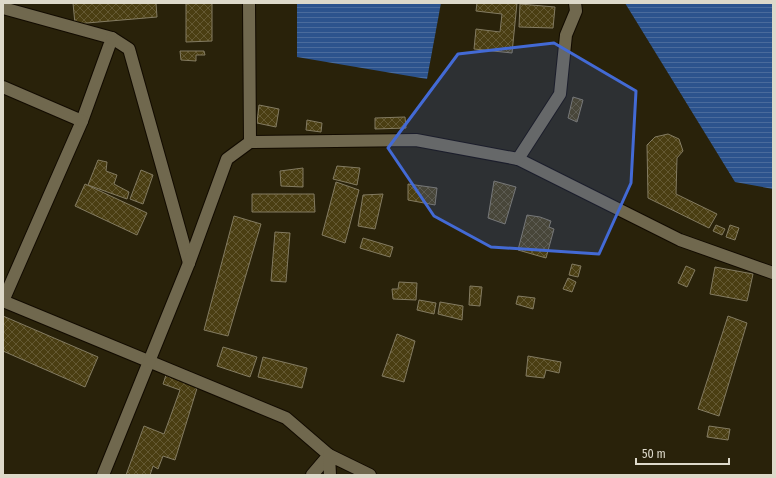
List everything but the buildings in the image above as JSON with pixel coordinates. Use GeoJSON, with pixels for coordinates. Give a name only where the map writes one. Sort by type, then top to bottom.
{"type":"FeatureCollection","features":[{"type":"Feature","properties":{"kind":"street"},"geometry":{"type":"LineString","coordinates":[[249,3],[250,142]]}},
{"type":"Feature","properties":{"kind":"street"},"geometry":{"type":"LineString","coordinates":[[518,159],[560,94],[566,34],[576,11],[575,3]]}},
{"type":"Feature","properties":{"kind":"street"},"geometry":{"type":"LineString","coordinates":[[3,8],[112,38],[129,49],[189,263]]}},
{"type":"Feature","properties":{"kind":"street"},"geometry":{"type":"LineString","coordinates":[[112,38],[82,121],[3,301],[286,418],[329,455],[370,475]]}},
{"type":"Feature","properties":{"kind":"street"},"geometry":{"type":"LineString","coordinates":[[3,87],[82,121]]}},
{"type":"Feature","properties":{"kind":"street"},"geometry":{"type":"LineString","coordinates":[[103,475],[189,263],[227,159],[250,142],[416,140],[518,159],[680,240],[773,273]]}},
{"type":"Feature","properties":{"kind":"street"},"geometry":{"type":"LineString","coordinates":[[312,475],[329,455]]}},
{"type":"Feature","properties":{"kind":"street"},"geometry":{"type":"LineString","coordinates":[[329,455],[330,475]]}},
{"type":"Feature","properties":{"kind":"highlighted area"},"geometry":{"type":"Polygon","coordinates":[[[554,43],[636,91],[631,183],[599,254],[491,247],[434,216],[388,148],[458,54],[554,43]]]}},
{"type":"Feature","properties":{"kind":"water"},"geometry":{"type":"Polygon","coordinates":[[[297,3],[441,3],[427,79],[297,57],[297,3]]]}},
{"type":"Feature","properties":{"kind":"water"},"geometry":{"type":"Polygon","coordinates":[[[625,3],[773,3],[773,189],[735,182],[625,3]]]}}]}
